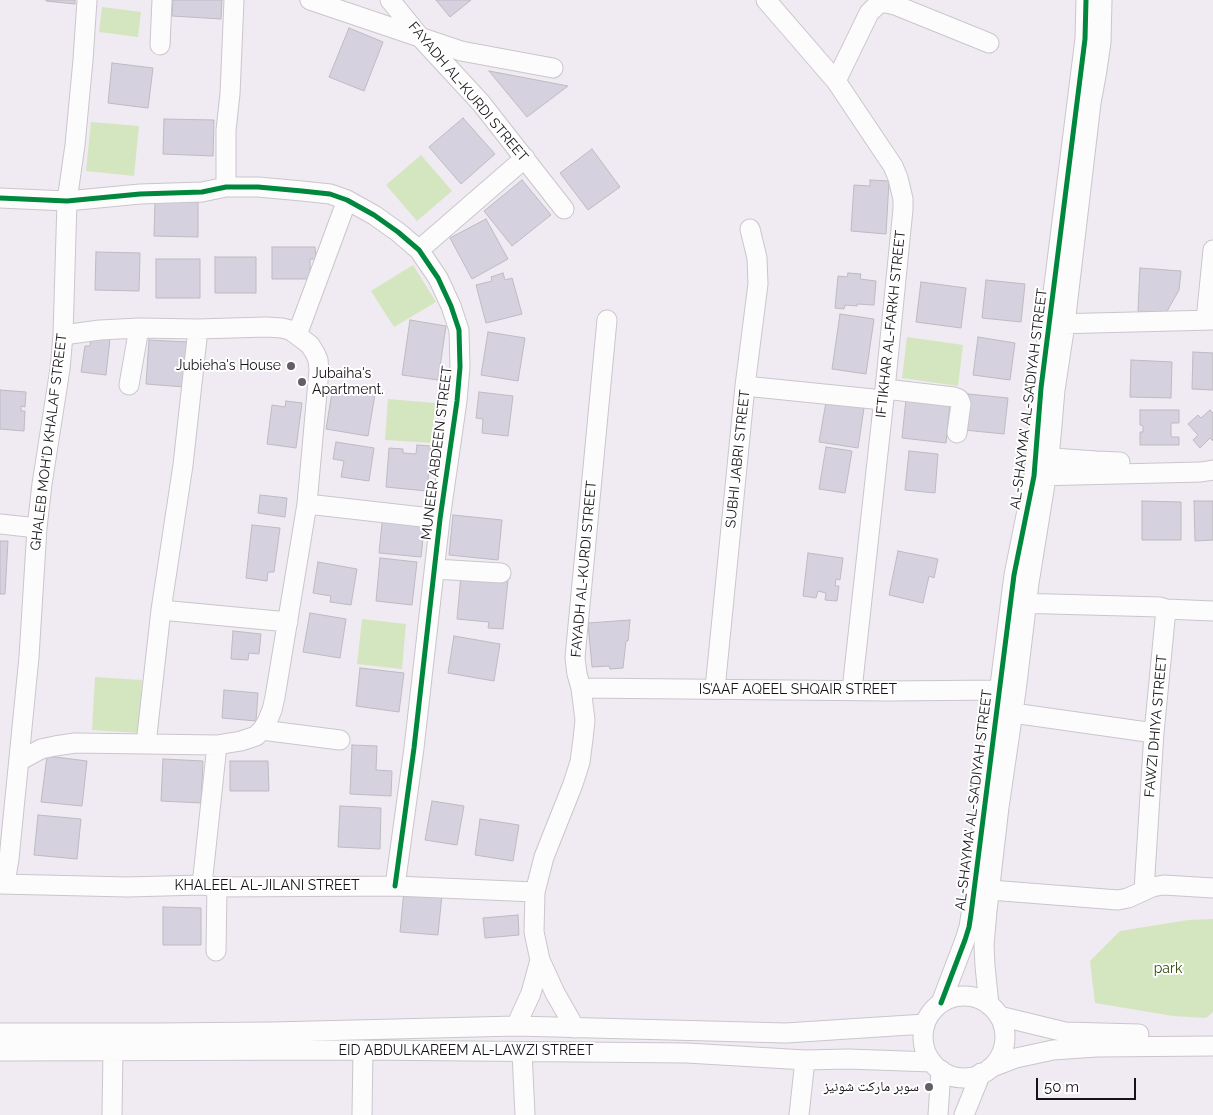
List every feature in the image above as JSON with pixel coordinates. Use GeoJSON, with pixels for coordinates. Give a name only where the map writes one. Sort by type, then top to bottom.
{"type":"FeatureCollection","features":[{"type":"Feature","properties":{"kind":"street","name":"GHALEB MOH‘D KHALAF STREET"},"geometry":{"type":"LineString","coordinates":[[3,883],[19,761],[29,657],[37,528],[60,370],[63,335],[67,201],[84,60],[88,0]]}},
{"type":"Feature","properties":{"kind":"street"},"geometry":{"type":"LineString","coordinates":[[160,45],[162,0]]}},
{"type":"Feature","properties":{"kind":"street"},"geometry":{"type":"LineString","coordinates":[[226,187],[226,130],[230,94],[234,0]]}},
{"type":"Feature","properties":{"kind":"street"},"geometry":{"type":"LineString","coordinates":[[310,0],[461,51],[553,68]]}},
{"type":"Feature","properties":{"kind":"street","name":"FAYADH AL-KURDI STREET"},"geometry":{"type":"LineString","coordinates":[[390,0],[420,37],[480,103],[564,209]]}},
{"type":"Feature","properties":{"kind":"street","name":"IFTIKHAR AL-FARKH STREET"},"geometry":{"type":"LineString","coordinates":[[766,0],[836,81],[893,166],[903,199],[852,690]]}},
{"type":"Feature","properties":{"kind":"street","name":"AL-SHAYMA’ AL-SA’DIYAH STREET"},"geometry":{"type":"LineString","coordinates":[[941,1003],[969,927],[1007,691],[1018,603],[1031,566],[1041,467],[1055,390],[1058,324],[1085,39],[1086,0]]}},
{"type":"Feature","properties":{"kind":"street","name":"AL-SHAYMA’ AL-SA’DIYAH STREET"},"geometry":{"type":"LineString","coordinates":[[1058,324],[1100,42],[1102,0]]}},
{"type":"Feature","properties":{"kind":"street"},"geometry":{"type":"LineString","coordinates":[[836,81],[869,13],[877,4],[886,3],[895,6],[989,43]]}},
{"type":"Feature","properties":{"kind":"street"},"geometry":{"type":"LineString","coordinates":[[419,250],[525,158]]}},
{"type":"Feature","properties":{"kind":"street","name":"MUNEER ABDEEN STREET"},"geometry":{"type":"LineString","coordinates":[[0,198],[67,201],[140,194],[202,192],[226,187],[258,187],[330,194],[347,200],[374,215],[398,232],[419,250],[438,278],[460,330],[460,368],[440,519],[414,748],[395,886]]}},
{"type":"Feature","properties":{"kind":"street"},"geometry":{"type":"LineString","coordinates":[[298,335],[347,200]]}},
{"type":"Feature","properties":{"kind":"street","name":"SUBHI JABRI STREET"},"geometry":{"type":"LineString","coordinates":[[715,690],[745,386],[758,284],[757,258],[750,229]]}},
{"type":"Feature","properties":{"kind":"street"},"geometry":{"type":"LineString","coordinates":[[1058,324],[1210,320],[1213,250]]}},
{"type":"Feature","properties":{"kind":"street","name":"FAYADH AL-KURDI STREET"},"geometry":{"type":"LineString","coordinates":[[575,1028],[554,993],[540,960],[534,932],[535,892],[544,857],[580,762],[584,720],[581,688],[576,666],[576,647],[607,320]]}},
{"type":"Feature","properties":{"kind":"street"},"geometry":{"type":"LineString","coordinates":[[19,761],[41,749],[76,743],[217,745],[250,739],[256,736],[262,730],[272,710],[307,504],[319,370],[315,353],[310,345],[298,335],[290,330],[266,326],[198,329],[139,328],[100,330],[63,335]]}},
{"type":"Feature","properties":{"kind":"street"},"geometry":{"type":"LineString","coordinates":[[129,385],[139,328]]}},
{"type":"Feature","properties":{"kind":"street"},"geometry":{"type":"LineString","coordinates":[[146,744],[161,610],[183,465],[198,329]]}},
{"type":"Feature","properties":{"kind":"street"},"geometry":{"type":"LineString","coordinates":[[745,386],[884,395],[954,397],[959,399],[958,433]]}},
{"type":"Feature","properties":{"kind":"street"},"geometry":{"type":"LineString","coordinates":[[1041,467],[1104,462],[1203,461],[1213,464]]}},
{"type":"Feature","properties":{"kind":"street"},"geometry":{"type":"LineString","coordinates":[[1041,467],[1201,472],[1213,470]]}},
{"type":"Feature","properties":{"kind":"street"},"geometry":{"type":"LineString","coordinates":[[307,504],[440,519]]}},
{"type":"Feature","properties":{"kind":"street"},"geometry":{"type":"LineString","coordinates":[[0,524],[37,528]]}},
{"type":"Feature","properties":{"kind":"street"},"geometry":{"type":"LineString","coordinates":[[435,569],[501,573]]}},
{"type":"Feature","properties":{"kind":"street"},"geometry":{"type":"LineString","coordinates":[[1018,603],[1160,607],[1166,609],[1213,611]]}},
{"type":"Feature","properties":{"kind":"street","name":"FAWZI DHIYA STREET"},"geometry":{"type":"LineString","coordinates":[[1144,890],[1154,733],[1166,609]]}},
{"type":"Feature","properties":{"kind":"street"},"geometry":{"type":"LineString","coordinates":[[161,610],[288,622]]}},
{"type":"Feature","properties":{"kind":"street","name":"IS’AAF AQEEL SHQAIR STREET"},"geometry":{"type":"LineString","coordinates":[[581,688],[1007,691]]}},
{"type":"Feature","properties":{"kind":"street","name":"AL-SHAYMA’ AL-SA’DIYAH STREET"},"geometry":{"type":"LineString","coordinates":[[994,1011],[985,966],[984,945],[999,807],[1013,712],[1007,691]]}},
{"type":"Feature","properties":{"kind":"street"},"geometry":{"type":"LineString","coordinates":[[1013,712],[1154,733]]}},
{"type":"Feature","properties":{"kind":"street"},"geometry":{"type":"LineString","coordinates":[[262,730],[340,740]]}},
{"type":"Feature","properties":{"kind":"street"},"geometry":{"type":"LineString","coordinates":[[216,951],[209,886],[217,745]]}},
{"type":"Feature","properties":{"kind":"street","name":"KHALEEL AL-JILANI STREET"},"geometry":{"type":"LineString","coordinates":[[3,883],[127,886],[395,886],[535,892]]}},
{"type":"Feature","properties":{"kind":"street"},"geometry":{"type":"LineString","coordinates":[[990,890],[1118,900],[1164,885],[1213,888]]}},
{"type":"Feature","properties":{"kind":"street","name":"FAYADH AL-KURDI STREET"},"geometry":{"type":"LineString","coordinates":[[516,1026],[532,993],[540,960]]}},
{"type":"Feature","properties":{"kind":"street"},"geometry":{"type":"LineString","coordinates":[[1213,1034],[1065,1032],[994,1011],[975,997],[963,996],[952,997],[930,1012],[925,1024],[923,1038],[925,1051],[936,1066],[950,1075],[960,1077],[971,1077],[1016,1058],[1053,1050],[1096,1047],[1213,1046]]}},
{"type":"Feature","properties":{"kind":"street"},"geometry":{"type":"LineString","coordinates":[[964,1115],[985,1071],[998,1060],[1003,1050],[1004,1027],[994,1011]]}},
{"type":"Feature","properties":{"kind":"street","name":"EID ABDULKAREEM AL-LAWZI STREET"},"geometry":{"type":"LineString","coordinates":[[0,1033],[234,1032],[516,1026],[786,1033],[925,1024]]}},
{"type":"Feature","properties":{"kind":"street"},"geometry":{"type":"LineString","coordinates":[[362,1050],[362,1115]]}},
{"type":"Feature","properties":{"kind":"street","name":"EID ABDULKAREEM AL-LAWZI STREET"},"geometry":{"type":"LineString","coordinates":[[0,1051],[362,1050],[687,1053],[805,1060],[848,1059],[936,1066]]}},
{"type":"Feature","properties":{"kind":"street"},"geometry":{"type":"LineString","coordinates":[[112,1115],[113,1051]]}},
{"type":"Feature","properties":{"kind":"street"},"geometry":{"type":"LineString","coordinates":[[522,1052],[525,1115]]}},
{"type":"Feature","properties":{"kind":"street"},"geometry":{"type":"LineString","coordinates":[[799,1115],[805,1060]]}},
{"type":"Feature","properties":{"kind":"street"},"geometry":{"type":"LineString","coordinates":[[936,1066],[938,1115]]}},
{"type":"Feature","properties":{"kind":"green space"},"geometry":{"type":"Polygon","coordinates":[[[102,7],[141,12],[138,37],[99,32],[102,7]]]}},
{"type":"Feature","properties":{"kind":"green space"},"geometry":{"type":"Polygon","coordinates":[[[91,122],[139,126],[134,176],[86,171],[91,122]]]}},
{"type":"Feature","properties":{"kind":"green space"},"geometry":{"type":"Polygon","coordinates":[[[421,155],[452,191],[417,221],[386,185],[421,155]]]}},
{"type":"Feature","properties":{"kind":"green space"},"geometry":{"type":"Polygon","coordinates":[[[413,265],[436,302],[394,327],[371,291],[413,265]]]}},
{"type":"Feature","properties":{"kind":"green space"},"geometry":{"type":"Polygon","coordinates":[[[907,337],[963,345],[958,386],[902,378],[907,337]]]}},
{"type":"Feature","properties":{"kind":"green space"},"geometry":{"type":"Polygon","coordinates":[[[388,399],[435,403],[432,443],[385,440],[388,399]]]}},
{"type":"Feature","properties":{"kind":"green space"},"geometry":{"type":"Polygon","coordinates":[[[362,619],[406,624],[402,669],[357,664],[362,619]]]}},
{"type":"Feature","properties":{"kind":"green space"},"geometry":{"type":"Polygon","coordinates":[[[95,677],[142,680],[139,733],[92,730],[95,677]]]}},
{"type":"Feature","properties":{"kind":"green space","name":"park"},"geometry":{"type":"Polygon","coordinates":[[[1213,919],[1213,1012],[1206,1018],[1173,1016],[1095,1003],[1090,961],[1120,931],[1188,920],[1213,919]]]}},
{"type":"Feature","properties":{"kind":"building"},"geometry":{"type":"Polygon","coordinates":[[[75,0],[75,4],[46,1],[75,0]]]}},
{"type":"Feature","properties":{"kind":"building"},"geometry":{"type":"Polygon","coordinates":[[[173,0],[222,0],[221,19],[172,16],[173,0]]]}},
{"type":"Feature","properties":{"kind":"building"},"geometry":{"type":"Polygon","coordinates":[[[436,0],[471,0],[450,17],[436,0]]]}},
{"type":"Feature","properties":{"kind":"building"},"geometry":{"type":"Polygon","coordinates":[[[349,28],[383,42],[364,91],[329,77],[349,28]]]}},
{"type":"Feature","properties":{"kind":"building"},"geometry":{"type":"Polygon","coordinates":[[[112,63],[153,68],[148,108],[108,103],[112,63]]]}},
{"type":"Feature","properties":{"kind":"building"},"geometry":{"type":"Polygon","coordinates":[[[489,71],[568,86],[527,117],[489,71]]]}},
{"type":"Feature","properties":{"kind":"building"},"geometry":{"type":"Polygon","coordinates":[[[463,118],[495,154],[461,184],[429,147],[463,118]]]}},
{"type":"Feature","properties":{"kind":"building"},"geometry":{"type":"Polygon","coordinates":[[[164,119],[214,120],[213,156],[163,154],[164,119]]]}},
{"type":"Feature","properties":{"kind":"building"},"geometry":{"type":"Polygon","coordinates":[[[592,149],[620,187],[588,210],[560,173],[592,149]]]}},
{"type":"Feature","properties":{"kind":"building"},"geometry":{"type":"Polygon","coordinates":[[[522,180],[551,215],[512,246],[484,211],[522,180]]]}},
{"type":"Feature","properties":{"kind":"building"},"geometry":{"type":"Polygon","coordinates":[[[870,180],[889,181],[886,234],[851,231],[854,185],[870,186],[870,180]]]}},
{"type":"Feature","properties":{"kind":"building"},"geometry":{"type":"Polygon","coordinates":[[[155,202],[198,202],[198,237],[154,236],[155,202]]]}},
{"type":"Feature","properties":{"kind":"building"},"geometry":{"type":"Polygon","coordinates":[[[486,219],[508,259],[472,279],[450,238],[486,219]]]}},
{"type":"Feature","properties":{"kind":"building"},"geometry":{"type":"Polygon","coordinates":[[[272,247],[315,247],[316,259],[310,259],[310,279],[272,279],[272,247]]]}},
{"type":"Feature","properties":{"kind":"building"},"geometry":{"type":"Polygon","coordinates":[[[96,252],[140,253],[139,291],[95,290],[96,252]]]}},
{"type":"Feature","properties":{"kind":"building"},"geometry":{"type":"Polygon","coordinates":[[[215,257],[256,257],[256,293],[215,293],[215,257]]]}},
{"type":"Feature","properties":{"kind":"building"},"geometry":{"type":"Polygon","coordinates":[[[156,259],[200,259],[200,298],[156,298],[156,259]]]}},
{"type":"Feature","properties":{"kind":"building"},"geometry":{"type":"Polygon","coordinates":[[[1140,268],[1181,271],[1179,290],[1166,313],[1138,311],[1140,268]]]}},
{"type":"Feature","properties":{"kind":"building"},"geometry":{"type":"Polygon","coordinates":[[[503,273],[505,280],[512,278],[522,314],[486,323],[476,285],[492,281],[491,277],[503,273]]]}},
{"type":"Feature","properties":{"kind":"building"},"geometry":{"type":"Polygon","coordinates":[[[848,273],[861,274],[860,279],[876,281],[874,305],[857,304],[857,306],[845,305],[844,309],[835,308],[838,276],[847,277],[848,273]]]}},
{"type":"Feature","properties":{"kind":"building"},"geometry":{"type":"Polygon","coordinates":[[[986,280],[1025,284],[1021,322],[982,318],[986,280]]]}},
{"type":"Feature","properties":{"kind":"building"},"geometry":{"type":"Polygon","coordinates":[[[921,282],[966,288],[961,328],[916,322],[921,282]]]}},
{"type":"Feature","properties":{"kind":"building"},"geometry":{"type":"Polygon","coordinates":[[[840,314],[874,319],[866,374],[832,369],[840,314]]]}},
{"type":"Feature","properties":{"kind":"building"},"geometry":{"type":"Polygon","coordinates":[[[410,320],[446,326],[438,380],[402,375],[410,320]]]}},
{"type":"Feature","properties":{"kind":"building"},"geometry":{"type":"Polygon","coordinates":[[[488,332],[525,338],[518,381],[481,375],[488,332]]]}},
{"type":"Feature","properties":{"kind":"building"},"geometry":{"type":"Polygon","coordinates":[[[91,337],[110,339],[106,375],[81,372],[85,346],[90,346],[91,337]]]}},
{"type":"Feature","properties":{"kind":"building"},"geometry":{"type":"Polygon","coordinates":[[[978,337],[1015,343],[1010,380],[973,375],[978,337]]]}},
{"type":"Feature","properties":{"kind":"building"},"geometry":{"type":"Polygon","coordinates":[[[149,340],[188,342],[185,387],[146,384],[149,340]]]}},
{"type":"Feature","properties":{"kind":"building"},"geometry":{"type":"Polygon","coordinates":[[[1193,352],[1213,353],[1213,390],[1192,389],[1193,352]]]}},
{"type":"Feature","properties":{"kind":"building"},"geometry":{"type":"Polygon","coordinates":[[[1131,360],[1172,362],[1171,398],[1130,397],[1131,360]]]}},
{"type":"Feature","properties":{"kind":"building"},"geometry":{"type":"Polygon","coordinates":[[[333,387],[375,394],[368,436],[326,429],[333,387]]]}},
{"type":"Feature","properties":{"kind":"building"},"geometry":{"type":"Polygon","coordinates":[[[0,390],[26,392],[25,407],[21,406],[21,411],[25,411],[24,431],[0,429],[0,390]]]}},
{"type":"Feature","properties":{"kind":"building"},"geometry":{"type":"Polygon","coordinates":[[[479,392],[513,396],[508,436],[482,433],[483,419],[476,418],[479,392]]]}},
{"type":"Feature","properties":{"kind":"building"},"geometry":{"type":"Polygon","coordinates":[[[968,394],[1008,398],[1004,434],[964,430],[968,394]]]}},
{"type":"Feature","properties":{"kind":"building"},"geometry":{"type":"Polygon","coordinates":[[[906,399],[950,404],[946,443],[902,438],[906,399]]]}},
{"type":"Feature","properties":{"kind":"building"},"geometry":{"type":"Polygon","coordinates":[[[286,401],[302,403],[296,448],[267,444],[272,405],[285,407],[286,401]]]}},
{"type":"Feature","properties":{"kind":"building"},"geometry":{"type":"Polygon","coordinates":[[[826,402],[864,408],[858,448],[819,442],[826,402]]]}},
{"type":"Feature","properties":{"kind":"building"},"geometry":{"type":"Polygon","coordinates":[[[1140,410],[1179,410],[1179,423],[1171,423],[1171,437],[1179,437],[1179,445],[1140,445],[1140,432],[1143,432],[1143,426],[1140,425],[1140,410]]]}},
{"type":"Feature","properties":{"kind":"building"},"geometry":{"type":"Polygon","coordinates":[[[1210,410],[1213,413],[1213,441],[1210,438],[1200,448],[1193,440],[1198,435],[1188,424],[1198,415],[1201,418],[1210,410]]]}},
{"type":"Feature","properties":{"kind":"building"},"geometry":{"type":"Polygon","coordinates":[[[336,442],[374,448],[369,481],[341,477],[344,461],[333,459],[336,442]]]}},
{"type":"Feature","properties":{"kind":"building"},"geometry":{"type":"Polygon","coordinates":[[[417,445],[431,446],[427,491],[386,487],[389,448],[403,449],[403,453],[416,454],[417,445]]]}},
{"type":"Feature","properties":{"kind":"building"},"geometry":{"type":"Polygon","coordinates":[[[826,447],[852,451],[845,493],[819,489],[826,447]]]}},
{"type":"Feature","properties":{"kind":"building"},"geometry":{"type":"Polygon","coordinates":[[[909,451],[938,454],[935,493],[905,490],[909,451]]]}},
{"type":"Feature","properties":{"kind":"building"},"geometry":{"type":"Polygon","coordinates":[[[260,495],[287,498],[285,517],[258,513],[260,495]]]}},
{"type":"Feature","properties":{"kind":"building"},"geometry":{"type":"Polygon","coordinates":[[[1142,501],[1181,502],[1181,540],[1142,540],[1142,501]]]}},
{"type":"Feature","properties":{"kind":"building"},"geometry":{"type":"Polygon","coordinates":[[[1194,501],[1213,501],[1213,540],[1195,541],[1194,501]]]}},
{"type":"Feature","properties":{"kind":"building"},"geometry":{"type":"Polygon","coordinates":[[[383,514],[425,519],[421,557],[379,553],[383,514]]]}},
{"type":"Feature","properties":{"kind":"building"},"geometry":{"type":"Polygon","coordinates":[[[453,515],[502,520],[498,560],[449,555],[453,515]]]}},
{"type":"Feature","properties":{"kind":"building"},"geometry":{"type":"Polygon","coordinates":[[[252,525],[280,528],[274,572],[268,572],[267,581],[246,578],[252,525]]]}},
{"type":"Feature","properties":{"kind":"building"},"geometry":{"type":"Polygon","coordinates":[[[0,541],[8,541],[5,594],[0,594],[0,541]]]}},
{"type":"Feature","properties":{"kind":"building"},"geometry":{"type":"Polygon","coordinates":[[[898,551],[938,559],[934,578],[929,576],[923,603],[889,595],[898,551]]]}},
{"type":"Feature","properties":{"kind":"building"},"geometry":{"type":"Polygon","coordinates":[[[808,553],[843,558],[840,580],[836,579],[835,586],[839,586],[837,601],[825,600],[826,593],[818,591],[816,598],[803,596],[808,553]]]}},
{"type":"Feature","properties":{"kind":"building"},"geometry":{"type":"Polygon","coordinates":[[[380,558],[417,562],[412,605],[376,601],[380,558]]]}},
{"type":"Feature","properties":{"kind":"building"},"geometry":{"type":"Polygon","coordinates":[[[318,562],[357,569],[351,605],[330,602],[331,596],[313,593],[318,562]]]}},
{"type":"Feature","properties":{"kind":"building"},"geometry":{"type":"Polygon","coordinates":[[[461,575],[508,580],[503,629],[488,628],[489,622],[457,619],[461,575]]]}},
{"type":"Feature","properties":{"kind":"building"},"geometry":{"type":"Polygon","coordinates":[[[310,613],[346,619],[340,658],[303,652],[310,613]]]}},
{"type":"Feature","properties":{"kind":"building"},"geometry":{"type":"Polygon","coordinates":[[[630,620],[623,668],[610,669],[609,666],[592,667],[588,623],[630,620]]]}},
{"type":"Feature","properties":{"kind":"building"},"geometry":{"type":"Polygon","coordinates":[[[233,631],[261,634],[259,654],[249,653],[248,660],[231,659],[233,631]]]}},
{"type":"Feature","properties":{"kind":"building"},"geometry":{"type":"Polygon","coordinates":[[[454,636],[500,644],[494,681],[448,673],[454,636]]]}},
{"type":"Feature","properties":{"kind":"building"},"geometry":{"type":"Polygon","coordinates":[[[360,668],[404,673],[399,712],[356,706],[360,668]]]}},
{"type":"Feature","properties":{"kind":"building"},"geometry":{"type":"Polygon","coordinates":[[[224,690],[258,693],[256,721],[222,718],[224,690]]]}},
{"type":"Feature","properties":{"kind":"building"},"geometry":{"type":"Polygon","coordinates":[[[352,745],[377,746],[376,770],[392,771],[391,796],[350,794],[352,745]]]}},
{"type":"Feature","properties":{"kind":"building"},"geometry":{"type":"Polygon","coordinates":[[[47,756],[87,761],[82,806],[41,802],[47,756]]]}},
{"type":"Feature","properties":{"kind":"building"},"geometry":{"type":"Polygon","coordinates":[[[163,759],[203,761],[201,803],[161,801],[163,759]]]}},
{"type":"Feature","properties":{"kind":"building"},"geometry":{"type":"Polygon","coordinates":[[[230,761],[268,761],[269,791],[230,791],[230,761]]]}},
{"type":"Feature","properties":{"kind":"building"},"geometry":{"type":"Polygon","coordinates":[[[432,801],[464,806],[457,845],[425,840],[432,801]]]}},
{"type":"Feature","properties":{"kind":"building"},"geometry":{"type":"Polygon","coordinates":[[[340,806],[381,808],[380,849],[338,847],[340,806]]]}},
{"type":"Feature","properties":{"kind":"building"},"geometry":{"type":"Polygon","coordinates":[[[38,815],[81,819],[77,859],[34,855],[38,815]]]}},
{"type":"Feature","properties":{"kind":"building"},"geometry":{"type":"Polygon","coordinates":[[[480,819],[519,825],[513,861],[475,855],[480,819]]]}},
{"type":"Feature","properties":{"kind":"building"},"geometry":{"type":"Polygon","coordinates":[[[404,891],[442,894],[438,935],[400,932],[404,891]]]}},
{"type":"Feature","properties":{"kind":"building"},"geometry":{"type":"Polygon","coordinates":[[[163,907],[201,908],[201,945],[163,945],[163,907]]]}},
{"type":"Feature","properties":{"kind":"building"},"geometry":{"type":"Polygon","coordinates":[[[518,915],[519,935],[485,938],[483,918],[518,915]]]}},
{"type":"Feature","properties":{"kind":"cycle path"},"geometry":{"type":"LineString","coordinates":[[941,1003],[965,940],[971,914],[1014,575],[1034,476],[1041,388],[1085,39],[1086,0]]}},
{"type":"Feature","properties":{"kind":"cycle path"},"geometry":{"type":"LineString","coordinates":[[0,198],[67,201],[140,194],[202,192],[226,187],[258,187],[330,194],[347,200],[374,215],[398,232],[419,250],[438,278],[451,306],[459,330],[460,367],[440,519],[414,748],[395,886]]}},
{"type":"Feature","properties":{"kind":"place","name":"Jubieha's House"},"geometry":{"type":"Point","coordinates":[291,366]}},
{"type":"Feature","properties":{"kind":"place","name":"Jubaiha's Apartment."},"geometry":{"type":"Point","coordinates":[302,382]}},
{"type":"Feature","properties":{"kind":"place","name":"سوبر ماركت شونيز"},"geometry":{"type":"Point","coordinates":[929,1087]}}]}
